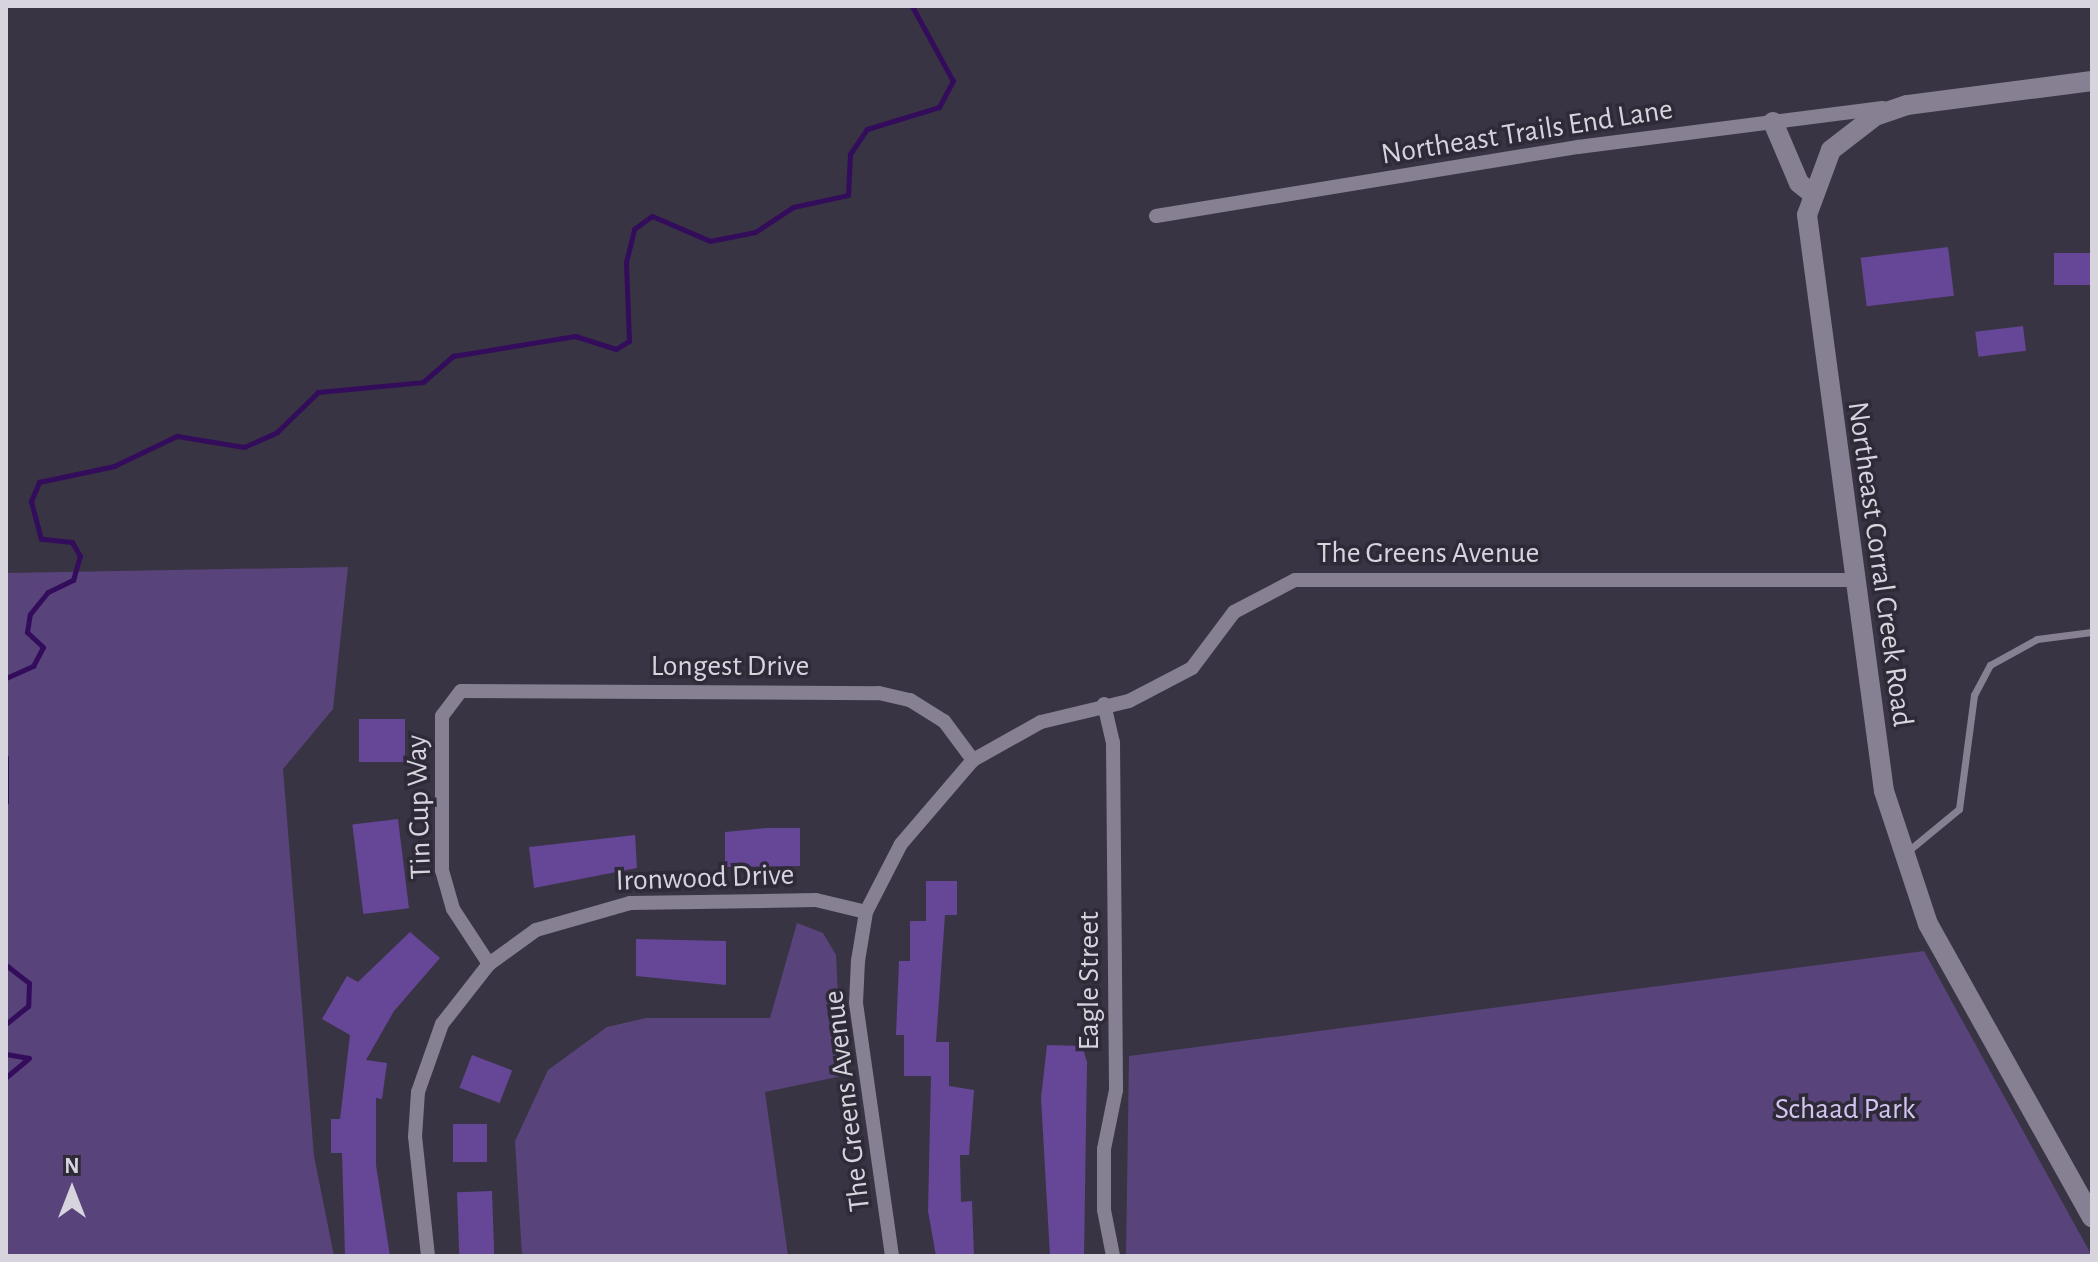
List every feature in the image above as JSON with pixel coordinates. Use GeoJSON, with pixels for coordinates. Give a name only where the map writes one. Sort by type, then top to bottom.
{"type":"FeatureCollection","features":[{"type":"Feature","properties":{"kind":"street","name":"Northeast Corral Creek Road"},"geometry":{"type":"LineString","coordinates":[[2092,81],[1907,105],[1852,131],[1831,150],[1810,192],[1808,245],[1873,737],[1903,854],[1945,958],[2092,1217]]}},
{"type":"Feature","properties":{"kind":"street","name":"Northeast Trails End Lane"},"geometry":{"type":"LineString","coordinates":[[1156,216],[1773,122],[1907,105]]}},
{"type":"Feature","properties":{"kind":"street"},"geometry":{"type":"LineString","coordinates":[[1773,122],[1799,183],[1810,192]]}},
{"type":"Feature","properties":{"kind":"street","name":"The Greens Avenue"},"geometry":{"type":"LineString","coordinates":[[892,1256],[856,1003],[866,912],[919,816],[973,760],[1041,722],[1104,704],[1129,701],[1192,668],[1234,612],[1295,580],[1852,580]]}},
{"type":"Feature","properties":{"kind":"street","name":"Longest Drive"},"geometry":{"type":"LineString","coordinates":[[461,691],[879,693],[910,700],[944,721],[973,760]]}},
{"type":"Feature","properties":{"kind":"street","name":"Tin Cup Way"},"geometry":{"type":"LineString","coordinates":[[461,691],[442,716],[442,870],[453,909],[489,964]]}},
{"type":"Feature","properties":{"kind":"street","name":"Eagle Street"},"geometry":{"type":"LineString","coordinates":[[1104,704],[1113,742],[1116,1090],[1104,1149],[1104,1210],[1113,1256]]}},
{"type":"Feature","properties":{"kind":"street","name":"Ironwood Drive"},"geometry":{"type":"LineString","coordinates":[[428,1256],[415,1137],[418,1092],[442,1024],[489,964],[536,930],[630,903],[816,900],[866,912]]}},
{"type":"Feature","properties":{"kind":"lane"},"geometry":{"type":"LineString","coordinates":[[1903,854],[1925,844],[1959,809],[1974,695],[1990,665],[2037,639],[2092,632]]}},
{"type":"Feature","properties":{"kind":"green space"},"geometry":{"type":"Polygon","coordinates":[[[348,567],[333,709],[283,769],[314,1156],[334,1256],[6,1256],[6,573],[348,567]]]}},
{"type":"Feature","properties":{"kind":"green space"},"geometry":{"type":"Polygon","coordinates":[[[797,923],[823,933],[836,955],[842,1076],[765,1092],[788,1256],[522,1256],[515,1141],[548,1070],[607,1027],[646,1018],[770,1018],[797,923]]]}},
{"type":"Feature","properties":{"kind":"green space","name":"Schaad Park"},"geometry":{"type":"Polygon","coordinates":[[[1924,951],[2092,1256],[1126,1256],[1129,1056],[1924,951]]]}},
{"type":"Feature","properties":{"kind":"building"},"geometry":{"type":"Polygon","coordinates":[[[1948,247],[1954,296],[1867,306],[1861,258],[1948,247]]]}},
{"type":"Feature","properties":{"kind":"building"},"geometry":{"type":"Polygon","coordinates":[[[2054,253],[2092,253],[2092,285],[2054,285],[2054,253]]]}},
{"type":"Feature","properties":{"kind":"building"},"geometry":{"type":"Polygon","coordinates":[[[2023,326],[2026,351],[1978,357],[1975,332],[2023,326]]]}},
{"type":"Feature","properties":{"kind":"building"},"geometry":{"type":"Polygon","coordinates":[[[359,719],[405,719],[405,762],[359,762],[359,719]]]}},
{"type":"Feature","properties":{"kind":"building"},"geometry":{"type":"Polygon","coordinates":[[[398,819],[409,908],[363,914],[352,825],[398,819]]]}},
{"type":"Feature","properties":{"kind":"building"},"geometry":{"type":"Polygon","coordinates":[[[800,828],[800,866],[725,867],[725,832],[800,828]]]}},
{"type":"Feature","properties":{"kind":"building"},"geometry":{"type":"Polygon","coordinates":[[[635,835],[637,868],[534,888],[529,847],[635,835]]]}},
{"type":"Feature","properties":{"kind":"building"},"geometry":{"type":"Polygon","coordinates":[[[926,881],[957,881],[957,915],[945,915],[936,1042],[949,1042],[949,1086],[974,1090],[969,1155],[960,1155],[961,1202],[972,1201],[974,1256],[936,1256],[928,1211],[931,1076],[904,1076],[904,1035],[896,1035],[899,961],[910,961],[910,921],[926,921],[926,881]]]}},
{"type":"Feature","properties":{"kind":"building"},"geometry":{"type":"Polygon","coordinates":[[[410,932],[440,958],[394,1011],[366,1060],[387,1063],[382,1099],[376,1098],[376,1165],[390,1256],[345,1256],[342,1153],[331,1153],[331,1119],[340,1119],[350,1035],[322,1019],[347,976],[358,982],[410,932]]]}},
{"type":"Feature","properties":{"kind":"building"},"geometry":{"type":"Polygon","coordinates":[[[636,939],[726,941],[726,985],[636,976],[636,939]]]}},
{"type":"Feature","properties":{"kind":"building"},"geometry":{"type":"Polygon","coordinates":[[[1047,1045],[1082,1046],[1087,1062],[1084,1256],[1050,1256],[1041,1098],[1047,1045]]]}},
{"type":"Feature","properties":{"kind":"building"},"geometry":{"type":"Polygon","coordinates":[[[472,1055],[512,1070],[500,1103],[459,1088],[472,1055]]]}},
{"type":"Feature","properties":{"kind":"building"},"geometry":{"type":"Polygon","coordinates":[[[453,1124],[487,1124],[487,1162],[453,1162],[453,1124]]]}},
{"type":"Feature","properties":{"kind":"building"},"geometry":{"type":"Polygon","coordinates":[[[492,1191],[494,1256],[459,1256],[457,1192],[492,1191]]]}},
{"type":"Feature","properties":{"kind":"waterway"},"geometry":{"type":"LineString","coordinates":[[6,678],[33,666],[43,647],[27,632],[30,614],[48,592],[73,580],[80,556],[72,542],[41,539],[31,501],[39,482],[114,466],[177,436],[244,447],[277,432],[318,392],[423,382],[453,356],[575,336],[616,349],[629,341],[626,262],[634,229],[652,216],[710,241],[755,232],[793,207],[848,195],[850,154],[867,129],[939,107],[953,81],[912,6]]}},
{"type":"Feature","properties":{"kind":"waterway"},"geometry":{"type":"LineString","coordinates":[[6,757],[6,802]]}},
{"type":"Feature","properties":{"kind":"waterway"},"geometry":{"type":"LineString","coordinates":[[6,965],[29,983],[28,1006],[6,1024]]}},
{"type":"Feature","properties":{"kind":"waterway"},"geometry":{"type":"LineString","coordinates":[[6,1054],[29,1058],[6,1077]]}}]}
